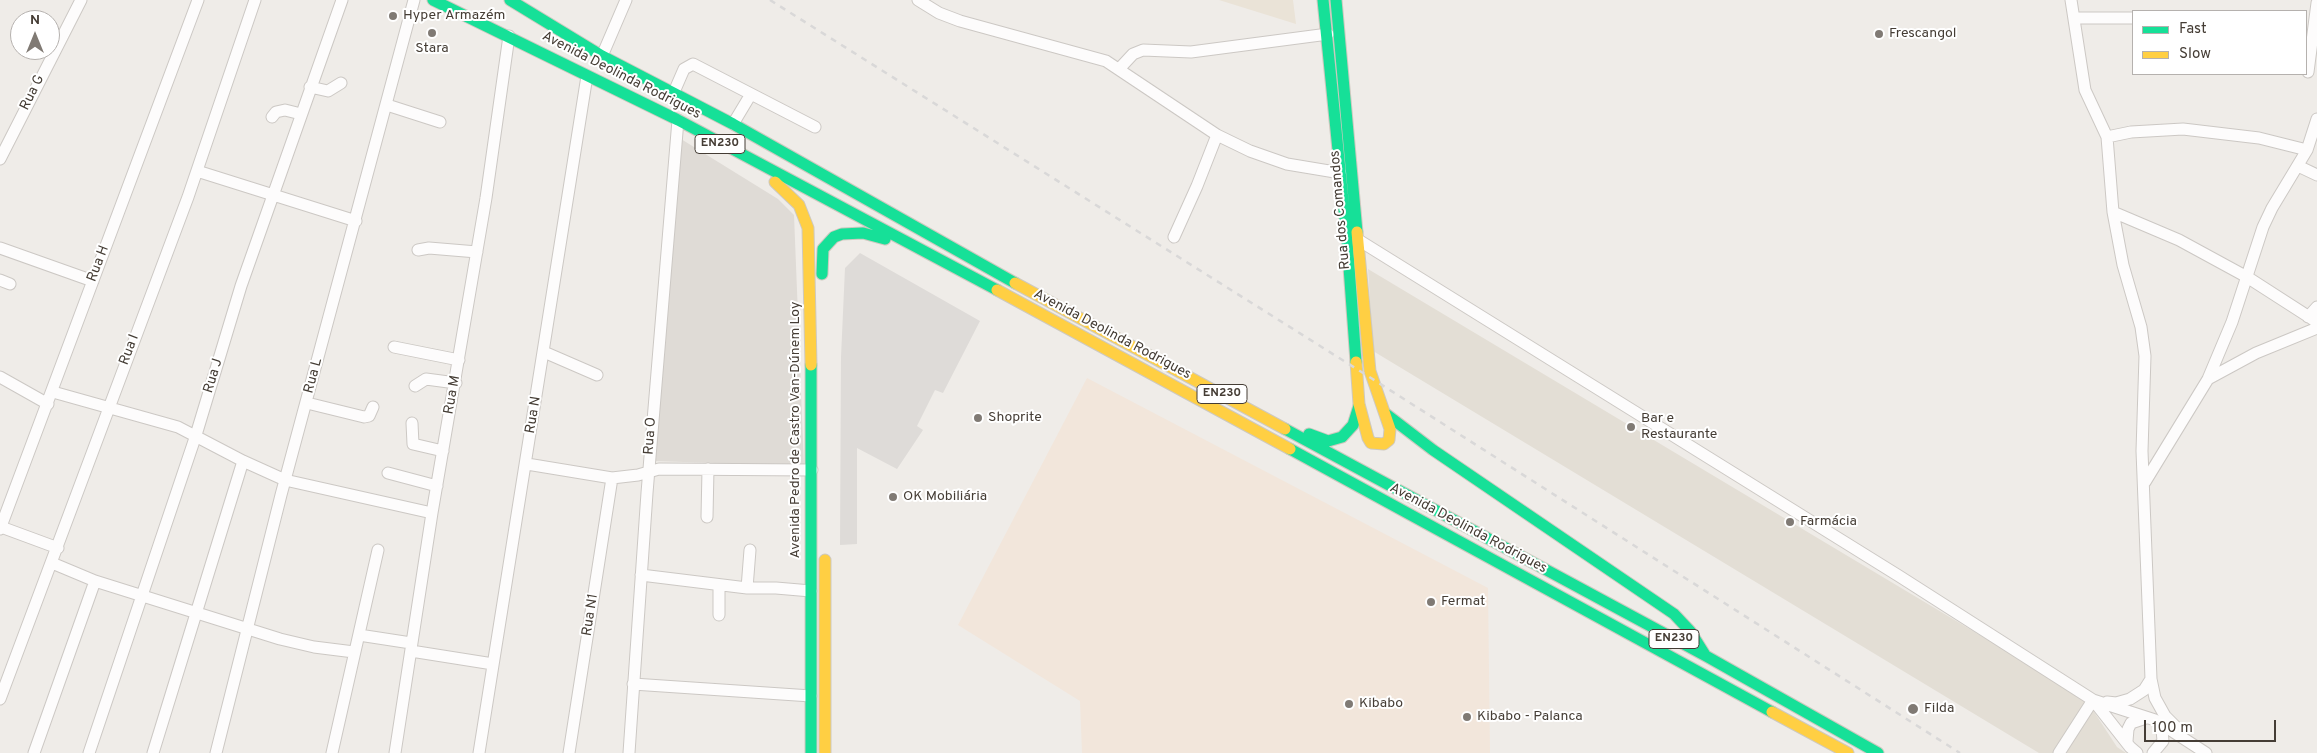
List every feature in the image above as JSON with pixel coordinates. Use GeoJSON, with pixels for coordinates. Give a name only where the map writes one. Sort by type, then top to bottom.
{"type":"FeatureCollection","features":[{"type":"Feature","properties":{"kind":"main road","name":"Avenida Deolinda Rodrigues"},"geometry":{"type":"LineString","coordinates":[[433,0],[678,120],[724,147],[1244,423],[1848,753]]}},
{"type":"Feature","properties":{"kind":"main road","name":"Rua dos Comandos"},"geometry":{"type":"LineString","coordinates":[[1323,0],[1341,173],[1359,404]]}},
{"type":"Feature","properties":{"kind":"main road","name":"Rua dos Comandos"},"geometry":{"type":"LineString","coordinates":[[1336,0],[1360,241],[1371,378],[1386,414]]}},
{"type":"Feature","properties":{"kind":"main road","name":"Avenida Deolinda Rodrigues"},"geometry":{"type":"LineString","coordinates":[[516,2],[602,56],[734,124],[968,258],[1706,656],[1878,753]]}},
{"type":"Feature","properties":{"kind":"main road","name":"Avenida Pedro de Castro Van-Dúnem Loy"},"geometry":{"type":"LineString","coordinates":[[724,147],[789,194],[799,205],[808,228],[820,471],[812,591],[811,753]]}},
{"type":"Feature","properties":{"kind":"main road"},"geometry":{"type":"LineString","coordinates":[[822,282],[821,253],[827,242],[834,237],[851,233],[863,233],[912,246]]}},
{"type":"Feature","properties":{"kind":"main road"},"geometry":{"type":"LineString","coordinates":[[1260,414],[1324,440],[1334,440],[1342,437],[1350,430],[1356,418],[1359,404]]}},
{"type":"Feature","properties":{"kind":"main road"},"geometry":{"type":"LineString","coordinates":[[1359,404],[1371,443],[1384,444],[1389,440],[1390,429],[1386,414]]}},
{"type":"Feature","properties":{"kind":"main road"},"geometry":{"type":"LineString","coordinates":[[1386,414],[1433,450],[1674,614],[1690,631],[1706,656]]}},
{"type":"Feature","properties":{"kind":"main road","name":"Avenida Pedro de Castro Van-Dúnem Loy"},"geometry":{"type":"LineString","coordinates":[[825,544],[825,753]]}},
{"type":"Feature","properties":{"kind":"street","name":"Rua G"},"geometry":{"type":"LineString","coordinates":[[0,159],[80,0]]}},
{"type":"Feature","properties":{"kind":"street","name":"Rua H"},"geometry":{"type":"LineString","coordinates":[[0,528],[53,392],[92,281],[198,0]]}},
{"type":"Feature","properties":{"kind":"street","name":"Rua I"},"geometry":{"type":"LineString","coordinates":[[0,699],[58,548],[197,170],[255,0]]}},
{"type":"Feature","properties":{"kind":"street","name":"Rua J"},"geometry":{"type":"LineString","coordinates":[[89,753],[196,435],[241,286],[300,114],[342,0]]}},
{"type":"Feature","properties":{"kind":"street","name":"Rua L"},"geometry":{"type":"LineString","coordinates":[[216,753],[285,480],[414,0]]}},
{"type":"Feature","properties":{"kind":"street"},"geometry":{"type":"LineString","coordinates":[[602,56],[626,0]]}},
{"type":"Feature","properties":{"kind":"street"},"geometry":{"type":"LineString","coordinates":[[918,0],[939,13],[960,21],[1093,56],[1119,69],[1217,135],[1270,159],[1309,170],[1341,173]]}},
{"type":"Feature","properties":{"kind":"street"},"geometry":{"type":"LineString","coordinates":[[2071,0],[2086,95],[2107,136],[2113,212],[2123,265],[2141,327],[2145,356],[2142,432],[2151,679],[2155,698],[2165,716],[2201,750]]}},
{"type":"Feature","properties":{"kind":"street"},"geometry":{"type":"LineString","coordinates":[[2310,74],[2317,3]]}},
{"type":"Feature","properties":{"kind":"street"},"geometry":{"type":"LineString","coordinates":[[2074,18],[2132,18]]}},
{"type":"Feature","properties":{"kind":"street"},"geometry":{"type":"LineString","coordinates":[[1119,69],[1133,54],[1143,50],[1191,52],[1328,34]]}},
{"type":"Feature","properties":{"kind":"street","name":"Rua M"},"geometry":{"type":"LineString","coordinates":[[395,753],[432,513],[456,383],[477,252],[509,36]]}},
{"type":"Feature","properties":{"kind":"street"},"geometry":{"type":"LineString","coordinates":[[674,92],[684,69],[693,64],[815,128]]}},
{"type":"Feature","properties":{"kind":"street","name":"Rua N"},"geometry":{"type":"LineString","coordinates":[[479,753],[527,464],[587,76]]}},
{"type":"Feature","properties":{"kind":"street"},"geometry":{"type":"LineString","coordinates":[[310,87],[328,90],[341,83]]}},
{"type":"Feature","properties":{"kind":"street"},"geometry":{"type":"LineString","coordinates":[[734,124],[751,94]]}},
{"type":"Feature","properties":{"kind":"street"},"geometry":{"type":"LineString","coordinates":[[387,105],[440,122]]}},
{"type":"Feature","properties":{"kind":"street"},"geometry":{"type":"LineString","coordinates":[[272,116],[276,112],[285,110],[300,114]]}},
{"type":"Feature","properties":{"kind":"street"},"geometry":{"type":"LineString","coordinates":[[2145,482],[2208,379],[2247,277],[2263,227],[2272,208],[2307,150],[2317,119]]}},
{"type":"Feature","properties":{"kind":"street","name":"Rua O"},"geometry":{"type":"LineString","coordinates":[[629,753],[641,575],[678,120]]}},
{"type":"Feature","properties":{"kind":"street"},"geometry":{"type":"LineString","coordinates":[[2107,136],[2131,132],[2183,129],[2258,138],[2307,150]]}},
{"type":"Feature","properties":{"kind":"street"},"geometry":{"type":"LineString","coordinates":[[1174,237],[1198,186],[1217,135]]}},
{"type":"Feature","properties":{"kind":"street"},"geometry":{"type":"LineString","coordinates":[[2298,166],[2317,175]]}},
{"type":"Feature","properties":{"kind":"street"},"geometry":{"type":"LineString","coordinates":[[197,170],[356,221]]}},
{"type":"Feature","properties":{"kind":"street"},"geometry":{"type":"LineString","coordinates":[[2113,212],[2179,240],[2247,277],[2312,319],[2317,307]]}},
{"type":"Feature","properties":{"kind":"street"},"geometry":{"type":"LineString","coordinates":[[1360,241],[1890,571],[2093,700],[2152,719],[2160,724],[2164,735],[2160,746],[2152,753]]}},
{"type":"Feature","properties":{"kind":"street"},"geometry":{"type":"LineString","coordinates":[[0,248],[92,281]]}},
{"type":"Feature","properties":{"kind":"street"},"geometry":{"type":"LineString","coordinates":[[418,250],[430,248],[477,252]]}},
{"type":"Feature","properties":{"kind":"street"},"geometry":{"type":"LineString","coordinates":[[2208,379],[2256,353],[2317,328]]}},
{"type":"Feature","properties":{"kind":"street"},"geometry":{"type":"LineString","coordinates":[[394,347],[459,360]]}},
{"type":"Feature","properties":{"kind":"street"},"geometry":{"type":"LineString","coordinates":[[544,352],[597,374]]}},
{"type":"Feature","properties":{"kind":"street"},"geometry":{"type":"LineString","coordinates":[[0,377],[48,404]]}},
{"type":"Feature","properties":{"kind":"street"},"geometry":{"type":"LineString","coordinates":[[415,386],[426,379],[456,383]]}},
{"type":"Feature","properties":{"kind":"street"},"geometry":{"type":"LineString","coordinates":[[53,392],[156,420],[196,435],[243,461],[285,480],[432,513]]}},
{"type":"Feature","properties":{"kind":"street"},"geometry":{"type":"LineString","coordinates":[[307,403],[364,417],[369,416],[373,406]]}},
{"type":"Feature","properties":{"kind":"street"},"geometry":{"type":"LineString","coordinates":[[412,423],[413,444],[443,451]]}},
{"type":"Feature","properties":{"kind":"street"},"geometry":{"type":"LineString","coordinates":[[153,753],[243,461]]}},
{"type":"Feature","properties":{"kind":"street"},"geometry":{"type":"LineString","coordinates":[[527,464],[612,478],[638,475],[659,469],[820,471]]}},
{"type":"Feature","properties":{"kind":"street"},"geometry":{"type":"LineString","coordinates":[[707,517],[708,469]]}},
{"type":"Feature","properties":{"kind":"street"},"geometry":{"type":"LineString","coordinates":[[388,473],[437,486]]}},
{"type":"Feature","properties":{"kind":"street","name":"Rua N1"},"geometry":{"type":"LineString","coordinates":[[569,753],[612,478]]}},
{"type":"Feature","properties":{"kind":"street"},"geometry":{"type":"LineString","coordinates":[[0,528],[58,548]]}},
{"type":"Feature","properties":{"kind":"street"},"geometry":{"type":"LineString","coordinates":[[332,753],[378,550]]}},
{"type":"Feature","properties":{"kind":"street"},"geometry":{"type":"LineString","coordinates":[[747,588],[750,550]]}},
{"type":"Feature","properties":{"kind":"street"},"geometry":{"type":"LineString","coordinates":[[52,564],[95,581],[248,629],[314,648],[354,652]]}},
{"type":"Feature","properties":{"kind":"street"},"geometry":{"type":"LineString","coordinates":[[641,575],[747,588],[812,591]]}},
{"type":"Feature","properties":{"kind":"street"},"geometry":{"type":"LineString","coordinates":[[34,753],[95,581]]}},
{"type":"Feature","properties":{"kind":"street"},"geometry":{"type":"LineString","coordinates":[[719,585],[719,615]]}},
{"type":"Feature","properties":{"kind":"street"},"geometry":{"type":"LineString","coordinates":[[359,635],[493,664]]}},
{"type":"Feature","properties":{"kind":"street"},"geometry":{"type":"LineString","coordinates":[[2093,700],[2116,703],[2130,699],[2144,690],[2151,679]]}},
{"type":"Feature","properties":{"kind":"street"},"geometry":{"type":"LineString","coordinates":[[633,684],[811,696]]}},
{"type":"Feature","properties":{"kind":"street"},"geometry":{"type":"LineString","coordinates":[[2127,742],[2122,720],[2124,710],[2130,699]]}},
{"type":"Feature","properties":{"kind":"street"},"geometry":{"type":"LineString","coordinates":[[2093,700],[2136,753]]}},
{"type":"Feature","properties":{"kind":"street"},"geometry":{"type":"LineString","coordinates":[[2059,753],[2093,700]]}},
{"type":"Feature","properties":{"kind":"street"},"geometry":{"type":"LineString","coordinates":[[2127,742],[2128,729],[2131,723],[2142,718],[2152,719],[2201,750]]}},
{"type":"Feature","properties":{"kind":"shaded area"},"geometry":{"type":"Polygon","coordinates":[[[1219,0],[1293,0],[1296,24],[1219,0]]]}},
{"type":"Feature","properties":{"kind":"shaded area"},"geometry":{"type":"Polygon","coordinates":[[[681,139],[778,199],[794,215],[804,466],[654,461],[681,139]]]}},
{"type":"Feature","properties":{"kind":"shaded area"},"geometry":{"type":"Polygon","coordinates":[[[860,253],[980,321],[943,393],[935,390],[917,426],[923,430],[897,469],[857,448],[857,544],[840,545],[841,357],[845,268],[860,253]]]}},
{"type":"Feature","properties":{"kind":"shaded area"},"geometry":{"type":"Polygon","coordinates":[[[1368,269],[2085,698],[2117,747],[2126,753],[2039,753],[1373,351],[1368,269]]]}},
{"type":"Feature","properties":{"kind":"shaded area"},"geometry":{"type":"Polygon","coordinates":[[[1087,378],[1488,588],[1490,753],[1082,753],[1080,701],[958,625],[1087,378]]]}},
{"type":"Feature","properties":{"kind":"railway"},"geometry":{"type":"LineString","coordinates":[[770,0],[1371,378],[1960,753]]}},
{"type":"Feature","properties":{"kind":"traffic: fast"},"geometry":{"type":"LineString","coordinates":[[433,0],[678,120],[997,290]]}},
{"type":"Feature","properties":{"kind":"traffic: fast"},"geometry":{"type":"LineString","coordinates":[[510,0],[602,56],[733,124],[1015,283]]}},
{"type":"Feature","properties":{"kind":"traffic: fast"},"geometry":{"type":"LineString","coordinates":[[1323,0],[1347,240],[1356,362]]}},
{"type":"Feature","properties":{"kind":"traffic: fast"},"geometry":{"type":"LineString","coordinates":[[1336,0],[1357,232]]}},
{"type":"Feature","properties":{"kind":"traffic: fast"},"geometry":{"type":"LineString","coordinates":[[822,274],[823,249],[834,237],[842,234],[863,233],[885,239]]}},
{"type":"Feature","properties":{"kind":"traffic: fast"},"geometry":{"type":"LineString","coordinates":[[811,365],[811,753]]}},
{"type":"Feature","properties":{"kind":"traffic: fast"},"geometry":{"type":"LineString","coordinates":[[1309,434],[1328,441],[1342,437],[1353,425],[1359,406]]}},
{"type":"Feature","properties":{"kind":"traffic: fast"},"geometry":{"type":"LineString","coordinates":[[1386,414],[1433,450],[1674,614],[1690,631],[1705,655]]}},
{"type":"Feature","properties":{"kind":"traffic: fast"},"geometry":{"type":"LineString","coordinates":[[1285,429],[1706,656],[1878,753]]}},
{"type":"Feature","properties":{"kind":"traffic: fast"},"geometry":{"type":"LineString","coordinates":[[1290,449],[1772,712]]}},
{"type":"Feature","properties":{"kind":"traffic: slow"},"geometry":{"type":"LineString","coordinates":[[775,182],[799,205],[808,228],[811,365]]}},
{"type":"Feature","properties":{"kind":"traffic: slow"},"geometry":{"type":"LineString","coordinates":[[1356,362],[1359,404],[1368,438],[1371,443],[1384,444],[1389,440],[1390,429],[1370,371],[1357,232]]}},
{"type":"Feature","properties":{"kind":"traffic: slow"},"geometry":{"type":"LineString","coordinates":[[1015,283],[1285,429]]}},
{"type":"Feature","properties":{"kind":"traffic: slow"},"geometry":{"type":"LineString","coordinates":[[997,290],[1290,449]]}},
{"type":"Feature","properties":{"kind":"traffic: slow"},"geometry":{"type":"LineString","coordinates":[[825,560],[825,753]]}},
{"type":"Feature","properties":{"kind":"traffic: slow"},"geometry":{"type":"LineString","coordinates":[[1772,712],[1848,753]]}},
{"type":"Feature","properties":{"kind":"place","name":"Hyper Armazém"},"geometry":{"type":"Point","coordinates":[393,16]}},
{"type":"Feature","properties":{"kind":"place","name":"Stara"},"geometry":{"type":"Point","coordinates":[432,33]}},
{"type":"Feature","properties":{"kind":"place","name":"Frescangol"},"geometry":{"type":"Point","coordinates":[1879,34]}},
{"type":"Feature","properties":{"kind":"place","name":"Shoprite"},"geometry":{"type":"Point","coordinates":[978,418]}},
{"type":"Feature","properties":{"kind":"place","name":"Bar e Restaurante"},"geometry":{"type":"Point","coordinates":[1631,427]}},
{"type":"Feature","properties":{"kind":"place","name":"OK Mobiliária"},"geometry":{"type":"Point","coordinates":[893,497]}},
{"type":"Feature","properties":{"kind":"place","name":"Farmácia"},"geometry":{"type":"Point","coordinates":[1790,522]}},
{"type":"Feature","properties":{"kind":"place","name":"Fermat"},"geometry":{"type":"Point","coordinates":[1431,602]}},
{"type":"Feature","properties":{"kind":"place","name":"Kibabo"},"geometry":{"type":"Point","coordinates":[1349,704]}},
{"type":"Feature","properties":{"kind":"place","name":"Filda"},"geometry":{"type":"Point","coordinates":[1913,709]}},
{"type":"Feature","properties":{"kind":"place","name":"Kibabo - Palanca"},"geometry":{"type":"Point","coordinates":[1467,717]}}]}
